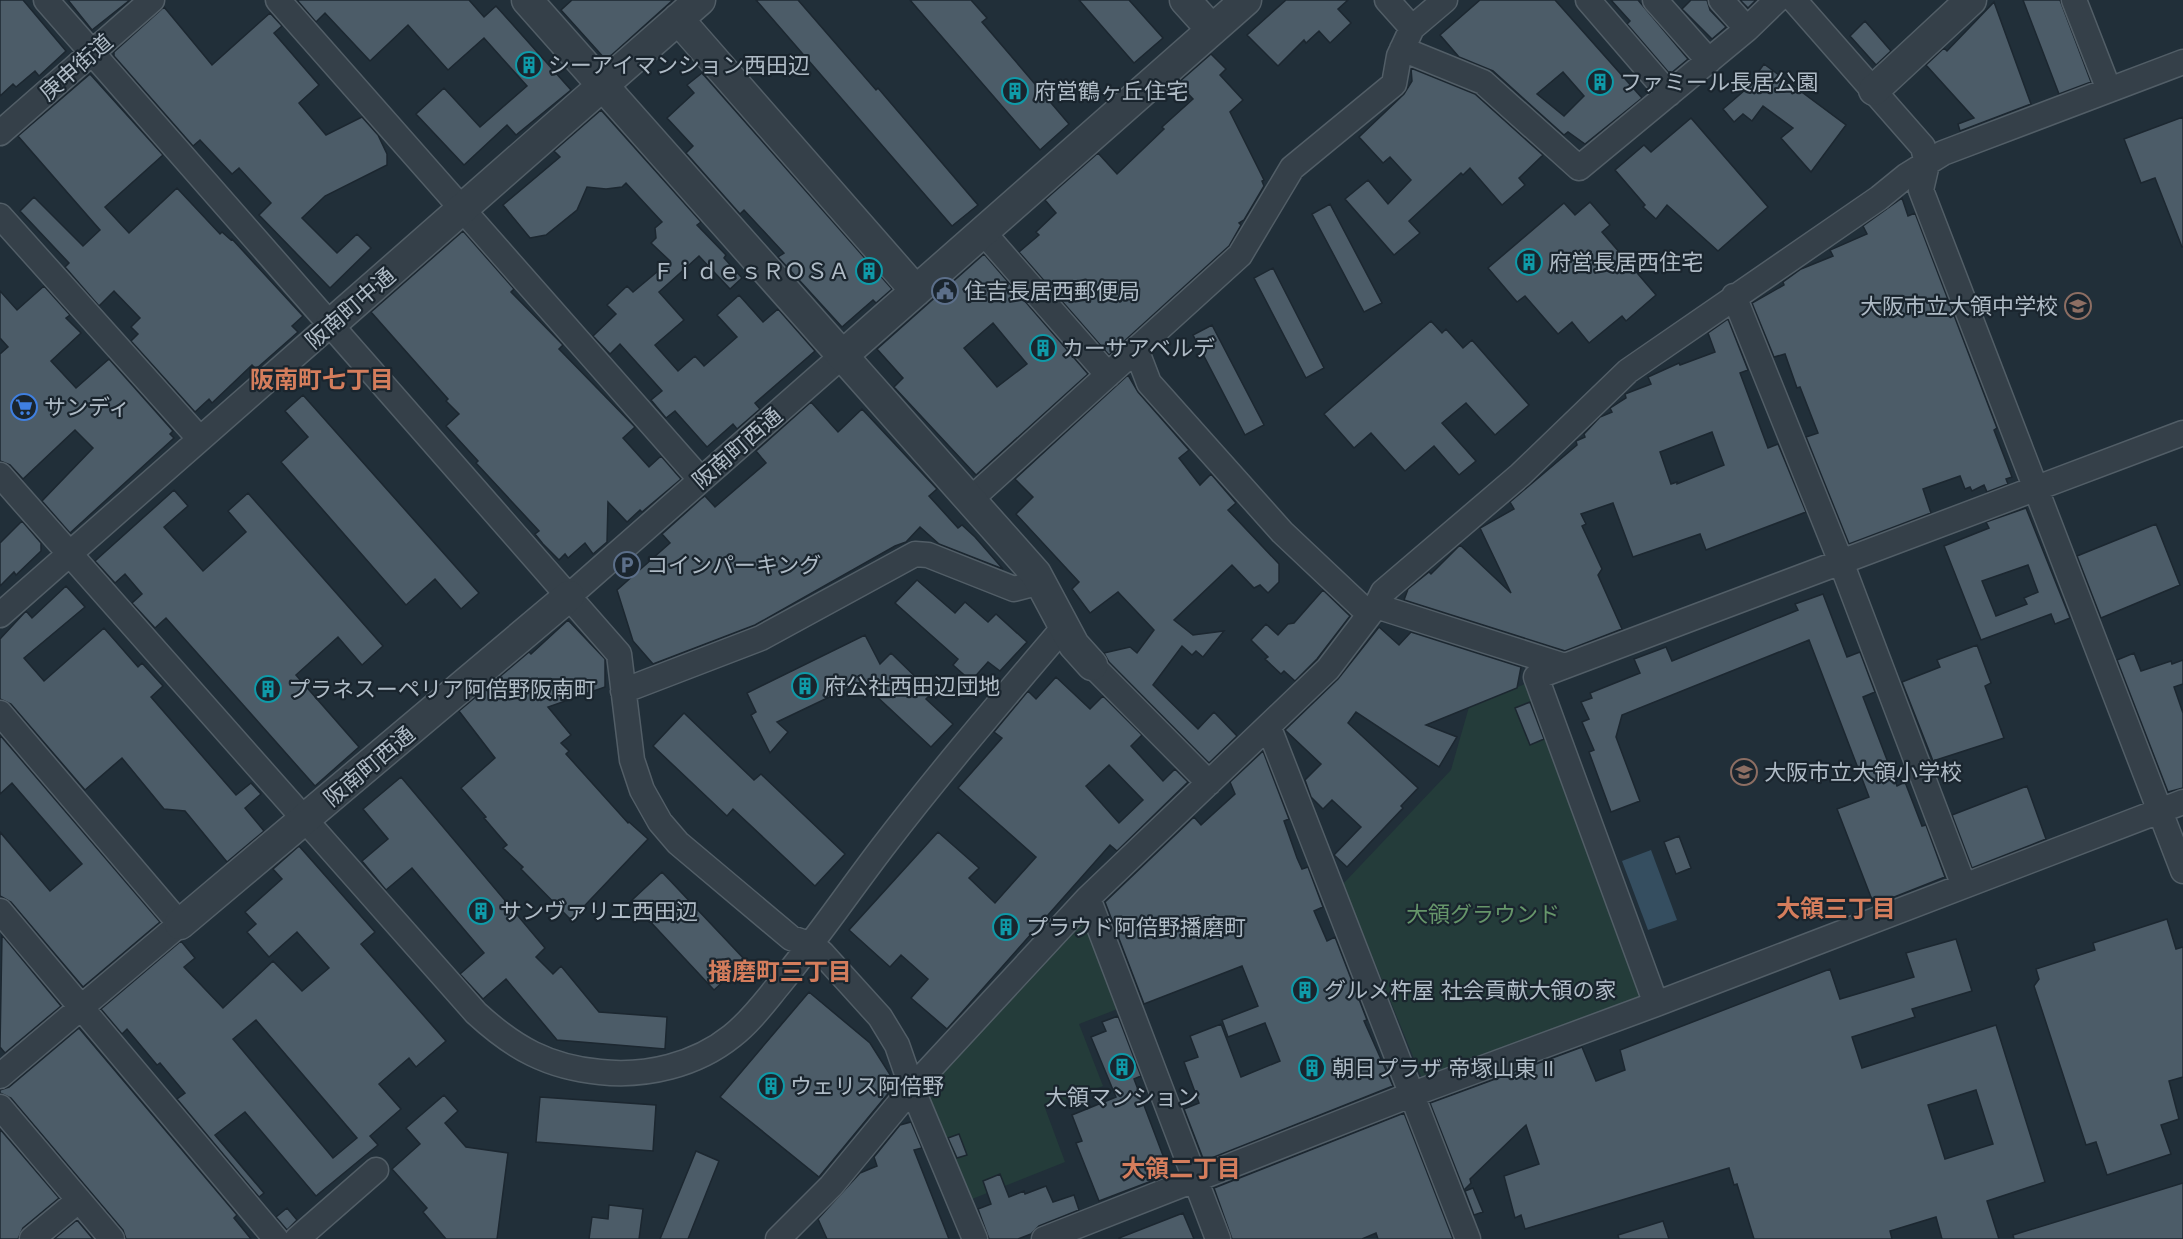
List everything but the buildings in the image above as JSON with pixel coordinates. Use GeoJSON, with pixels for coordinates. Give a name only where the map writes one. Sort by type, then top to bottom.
{"type":"FeatureCollection","features":[{"type":"Feature","properties":{"kind":"street"},"geometry":{"type":"LineString","coordinates":[[46,0],[619,654],[632,760],[642,790],[660,822],[678,843],[791,938],[812,945],[880,1017],[897,1045],[912,1088],[975,1239]]}},
{"type":"Feature","properties":{"kind":"street","name":"庚申街道"},"geometry":{"type":"LineString","coordinates":[[0,133],[152,0]]}},
{"type":"Feature","properties":{"kind":"street"},"geometry":{"type":"LineString","coordinates":[[278,0],[701,480]]}},
{"type":"Feature","properties":{"kind":"street"},"geometry":{"type":"LineString","coordinates":[[527,0],[1041,582],[1074,645],[1209,783]]}},
{"type":"Feature","properties":{"kind":"street","name":"阪南町中通"},"geometry":{"type":"LineString","coordinates":[[0,615],[700,0]]}},
{"type":"Feature","properties":{"kind":"street"},"geometry":{"type":"LineString","coordinates":[[1185,0],[1212,30]]}},
{"type":"Feature","properties":{"kind":"street"},"geometry":{"type":"LineString","coordinates":[[842,356],[1245,0]]}},
{"type":"Feature","properties":{"kind":"street"},"geometry":{"type":"LineString","coordinates":[[1387,0],[1407,38],[1483,82],[1579,168],[1747,29],[1777,0]]}},
{"type":"Feature","properties":{"kind":"street"},"geometry":{"type":"LineString","coordinates":[[970,500],[1240,255],[1292,168],[1394,84],[1407,38],[1445,0]]}},
{"type":"Feature","properties":{"kind":"street"},"geometry":{"type":"LineString","coordinates":[[1588,0],[1669,94]]}},
{"type":"Feature","properties":{"kind":"street"},"geometry":{"type":"LineString","coordinates":[[1655,0],[1709,61]]}},
{"type":"Feature","properties":{"kind":"street"},"geometry":{"type":"LineString","coordinates":[[1721,0],[1747,29]]}},
{"type":"Feature","properties":{"kind":"street"},"geometry":{"type":"LineString","coordinates":[[1794,0],[1923,147],[1927,164],[1921,190],[2034,489],[2172,806],[2183,871]]}},
{"type":"Feature","properties":{"kind":"street"},"geometry":{"type":"LineString","coordinates":[[1874,90],[1971,0]]}},
{"type":"Feature","properties":{"kind":"street"},"geometry":{"type":"LineString","coordinates":[[2074,0],[2109,90]]}},
{"type":"Feature","properties":{"kind":"street"},"geometry":{"type":"LineString","coordinates":[[678,19],[916,291]]}},
{"type":"Feature","properties":{"kind":"street"},"geometry":{"type":"LineString","coordinates":[[778,1239],[831,1186],[912,1088],[1088,898],[1269,728],[1328,669],[1383,592],[1520,475],[1608,388],[1734,296],[1879,198],[1906,176],[1943,153],[2183,63]]}},
{"type":"Feature","properties":{"kind":"street"},"geometry":{"type":"LineString","coordinates":[[0,216],[199,438]]}},
{"type":"Feature","properties":{"kind":"street"},"geometry":{"type":"LineString","coordinates":[[982,232],[1107,375]]}},
{"type":"Feature","properties":{"kind":"street"},"geometry":{"type":"LineString","coordinates":[[1734,296],[1841,562],[1964,886]]}},
{"type":"Feature","properties":{"kind":"street"},"geometry":{"type":"LineString","coordinates":[[1136,350],[1149,382],[1282,532],[1372,610],[1565,666]]}},
{"type":"Feature","properties":{"kind":"street","name":"阪南町西通"},"geometry":{"type":"LineString","coordinates":[[0,1076],[569,596],[842,356]]}},
{"type":"Feature","properties":{"kind":"street"},"geometry":{"type":"LineString","coordinates":[[1656,1004],[1536,677],[2183,434]]}},
{"type":"Feature","properties":{"kind":"street"},"geometry":{"type":"LineString","coordinates":[[0,475],[304,821],[483,1020],[498,1033],[543,1060],[572,1070],[638,1074],[678,1064],[703,1054],[732,1036],[755,1014],[812,945],[882,848],[968,738],[1064,627]]}},
{"type":"Feature","properties":{"kind":"street"},"geometry":{"type":"LineString","coordinates":[[623,691],[761,638],[915,554],[928,555],[1014,589],[1041,582]]}},
{"type":"Feature","properties":{"kind":"street"},"geometry":{"type":"LineString","coordinates":[[0,713],[180,924]]}},
{"type":"Feature","properties":{"kind":"street"},"geometry":{"type":"LineString","coordinates":[[1269,728],[1468,1239]]}},
{"type":"Feature","properties":{"kind":"street"},"geometry":{"type":"LineString","coordinates":[[1044,1239],[1194,1178],[2172,806]]}},
{"type":"Feature","properties":{"kind":"street"},"geometry":{"type":"LineString","coordinates":[[1088,898],[1218,1239]]}},
{"type":"Feature","properties":{"kind":"street"},"geometry":{"type":"LineString","coordinates":[[0,911],[276,1239]]}},
{"type":"Feature","properties":{"kind":"street"},"geometry":{"type":"LineString","coordinates":[[0,1107],[112,1239]]}},
{"type":"Feature","properties":{"kind":"street"},"geometry":{"type":"LineString","coordinates":[[297,1239],[376,1170]]}},
{"type":"Feature","properties":{"kind":"street"},"geometry":{"type":"LineString","coordinates":[[32,1239],[79,1200]]}},
{"type":"Feature","properties":{"kind":"green space","name":"大領グラウンド"},"geometry":{"type":"Polygon","coordinates":[[[1525,684],[1640,997],[1423,1081],[1343,884],[1451,770],[1469,707],[1525,684]]]}},
{"type":"Feature","properties":{"kind":"green space"},"geometry":{"type":"Polygon","coordinates":[[[1084,916],[1120,1008],[1079,1024],[1103,1086],[1045,1108],[1065,1162],[967,1201],[927,1099],[928,1089],[1084,916]]]}},
{"type":"Feature","properties":{"kind":"water"},"geometry":{"type":"Polygon","coordinates":[[[1651,850],[1677,920],[1648,930],[1622,861],[1651,850]]]}},
{"type":"Feature","properties":{"kind":"place","name":"シーアイマンション西田辺"},"geometry":{"type":"Point","coordinates":[529,65]}},
{"type":"Feature","properties":{"kind":"place","name":"ファミール長居公園"},"geometry":{"type":"Point","coordinates":[1600,82]}},
{"type":"Feature","properties":{"kind":"place","name":"府営鶴ヶ丘住宅"},"geometry":{"type":"Point","coordinates":[1015,91]}},
{"type":"Feature","properties":{"kind":"place","name":"府営長居西住宅"},"geometry":{"type":"Point","coordinates":[1529,262]}},
{"type":"Feature","properties":{"kind":"place","name":"ＦｉｄｅｓＲＯＳＡ"},"geometry":{"type":"Point","coordinates":[869,271]}},
{"type":"Feature","properties":{"kind":"place","name":"住吉長居西郵便局"},"geometry":{"type":"Point","coordinates":[945,291]}},
{"type":"Feature","properties":{"kind":"place","name":"大阪市立大領中学校"},"geometry":{"type":"Point","coordinates":[2078,306]}},
{"type":"Feature","properties":{"kind":"place","name":"カーサアベルデ"},"geometry":{"type":"Point","coordinates":[1043,348]}},
{"type":"Feature","properties":{"kind":"place","name":"サンディ"},"geometry":{"type":"Point","coordinates":[24,407]}},
{"type":"Feature","properties":{"kind":"place","name":"コインパーキング"},"geometry":{"type":"Point","coordinates":[627,565]}},
{"type":"Feature","properties":{"kind":"place","name":"府公社西田辺団地"},"geometry":{"type":"Point","coordinates":[805,686]}},
{"type":"Feature","properties":{"kind":"place","name":"プラネスーペリア阿倍野阪南町"},"geometry":{"type":"Point","coordinates":[268,689]}},
{"type":"Feature","properties":{"kind":"place","name":"大阪市立大領小学校"},"geometry":{"type":"Point","coordinates":[1744,772]}},
{"type":"Feature","properties":{"kind":"place","name":"サンヴァリエ西田辺"},"geometry":{"type":"Point","coordinates":[481,911]}},
{"type":"Feature","properties":{"kind":"place","name":"プラウド阿倍野播磨町"},"geometry":{"type":"Point","coordinates":[1006,927]}},
{"type":"Feature","properties":{"kind":"place","name":"グルメ杵屋 社会貢献大領の家"},"geometry":{"type":"Point","coordinates":[1305,990]}},
{"type":"Feature","properties":{"kind":"place","name":"大領マンション"},"geometry":{"type":"Point","coordinates":[1122,1067]}},
{"type":"Feature","properties":{"kind":"place","name":"朝日プラザ 帝塚山東 II"},"geometry":{"type":"Point","coordinates":[1312,1068]}},
{"type":"Feature","properties":{"kind":"place","name":"ウェリス阿倍野"},"geometry":{"type":"Point","coordinates":[771,1086]}},
{"type":"Feature","properties":{"kind":"district","name":"阪南町七丁目"},"geometry":{"type":"Point","coordinates":[322,380]}},
{"type":"Feature","properties":{"kind":"district","name":"大領三丁目"},"geometry":{"type":"Point","coordinates":[1836,909]}},
{"type":"Feature","properties":{"kind":"district","name":"播磨町三丁目"},"geometry":{"type":"Point","coordinates":[780,972]}},
{"type":"Feature","properties":{"kind":"district","name":"大領二丁目"},"geometry":{"type":"Point","coordinates":[1181,1169]}}]}
